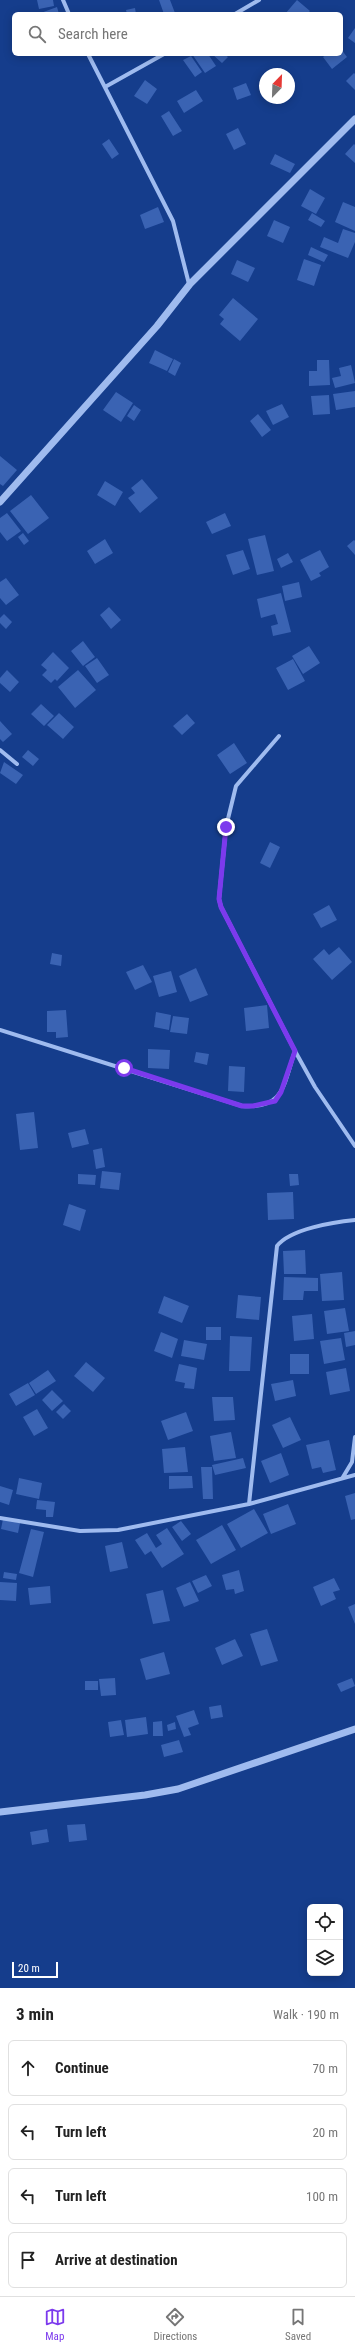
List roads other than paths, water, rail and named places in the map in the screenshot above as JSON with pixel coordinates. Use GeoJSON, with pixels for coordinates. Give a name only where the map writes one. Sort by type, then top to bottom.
{"type":"FeatureCollection","features":[{"type":"Feature","properties":{"kind":"street"},"geometry":{"type":"LineString","coordinates":[[63,0],[68,12]]}},
{"type":"Feature","properties":{"kind":"street"},"geometry":{"type":"LineString","coordinates":[[238,12],[259,0]]}},
{"type":"Feature","properties":{"kind":"street"},"geometry":{"type":"LineString","coordinates":[[89,56],[173,221],[190,284]]}},
{"type":"Feature","properties":{"kind":"street"},"geometry":{"type":"LineString","coordinates":[[105,87],[160,56]]}},
{"type":"Feature","properties":{"kind":"street"},"geometry":{"type":"LineString","coordinates":[[0,502],[157,326],[190,284],[355,119]]}},
{"type":"Feature","properties":{"kind":"street"},"geometry":{"type":"LineString","coordinates":[[279,736],[236,786],[226,827],[219,899],[221,907],[295,1051],[316,1087],[355,1146]]}},
{"type":"Feature","properties":{"kind":"street"},"geometry":{"type":"LineString","coordinates":[[0,750],[17,764]]}},
{"type":"Feature","properties":{"kind":"street"},"geometry":{"type":"LineString","coordinates":[[0,1030],[242,1106],[253,1106],[275,1101],[281,1092],[295,1051]]}},
{"type":"Feature","properties":{"kind":"street"},"geometry":{"type":"LineString","coordinates":[[250,1504],[277,1246],[287,1236],[313,1228],[355,1220]]}},
{"type":"Feature","properties":{"kind":"street"},"geometry":{"type":"LineString","coordinates":[[343,1477],[352,1462],[355,1437]]}},
{"type":"Feature","properties":{"kind":"street"},"geometry":{"type":"LineString","coordinates":[[0,1518],[80,1531],[118,1530],[250,1504],[343,1477],[355,1475]]}},
{"type":"Feature","properties":{"kind":"street"},"geometry":{"type":"LineString","coordinates":[[0,1812],[145,1796],[178,1789],[355,1729]]}}]}
